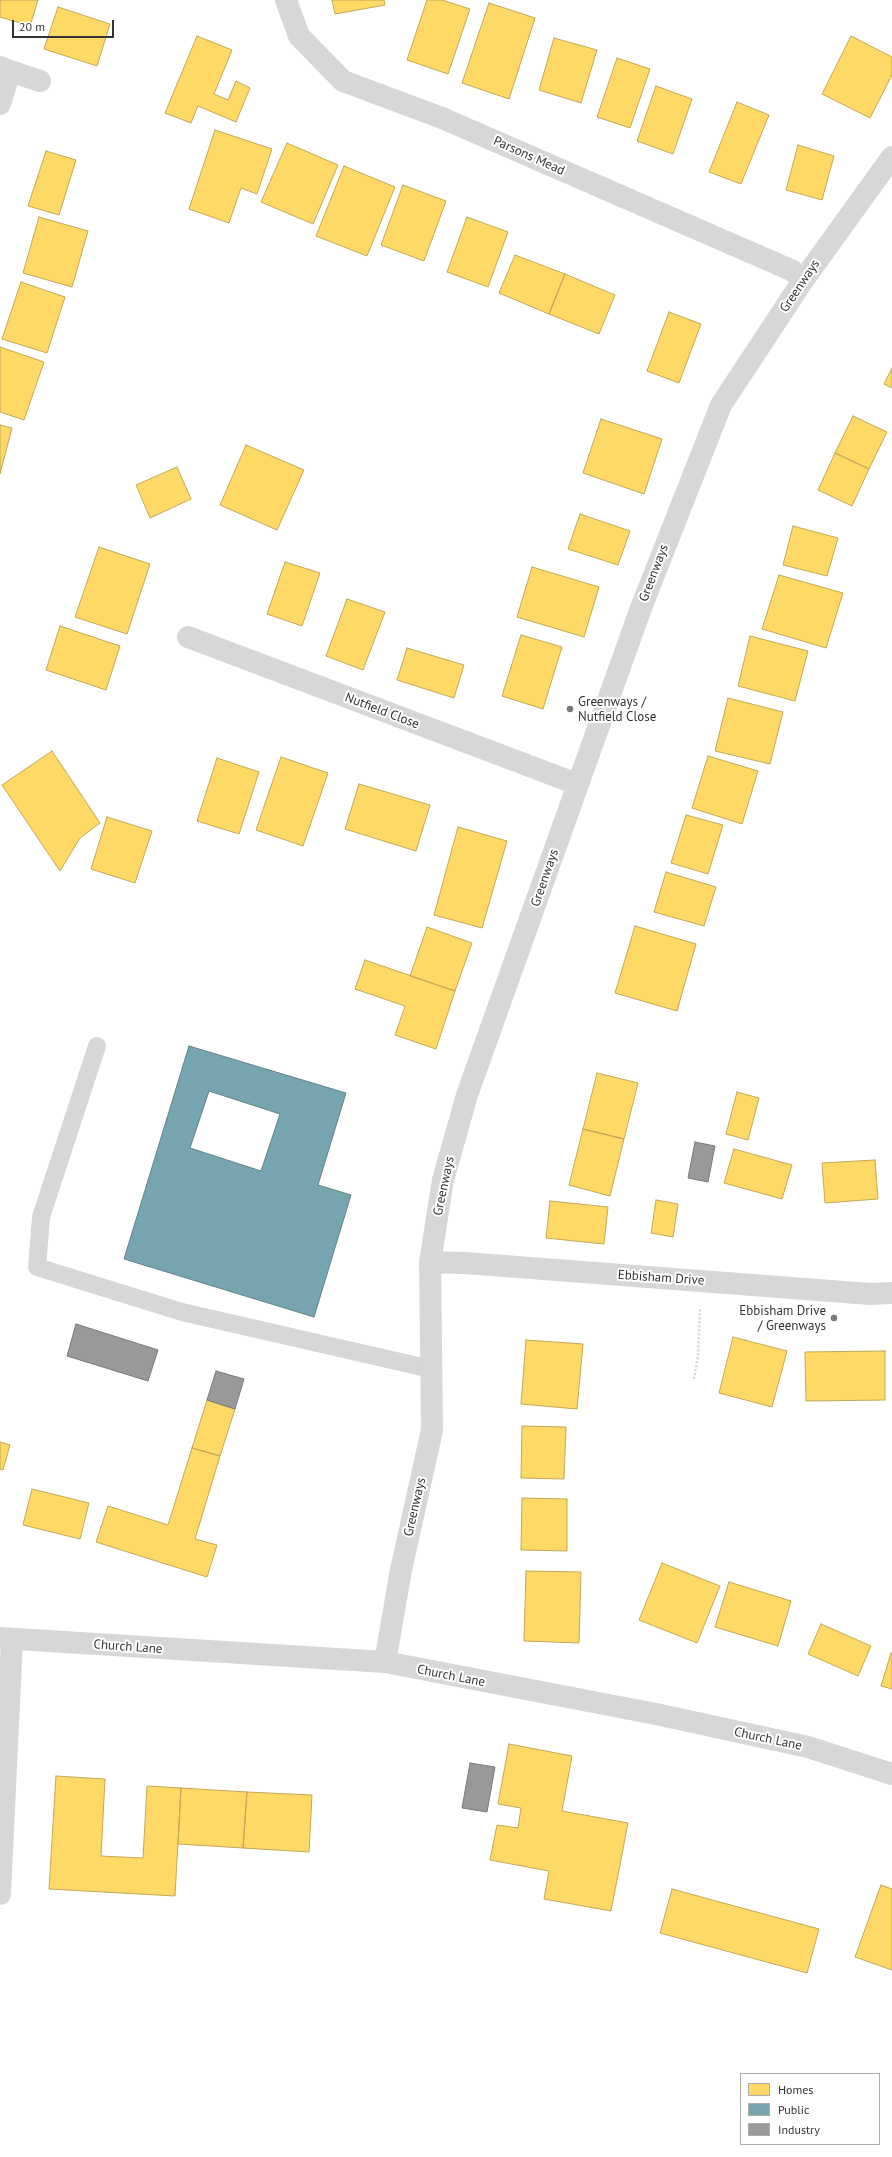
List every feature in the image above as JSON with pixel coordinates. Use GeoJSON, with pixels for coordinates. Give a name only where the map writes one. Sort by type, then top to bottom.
{"type":"FeatureCollection","features":[{"type":"Feature","properties":{"kind":"street","name":"Parsons Mead"},"geometry":{"type":"LineString","coordinates":[[286,0],[298,36],[343,81],[442,118],[791,270],[804,279]]}},
{"type":"Feature","properties":{"kind":"street"},"geometry":{"type":"LineString","coordinates":[[0,104],[5,69],[40,81]]}},
{"type":"Feature","properties":{"kind":"street","name":"Greenways"},"geometry":{"type":"LineString","coordinates":[[385,1662],[401,1570],[432,1430],[430,1262],[443,1180],[467,1095],[641,608],[721,406],[804,279],[892,157]]}},
{"type":"Feature","properties":{"kind":"street","name":"Nutfield Close"},"geometry":{"type":"LineString","coordinates":[[188,637],[577,784]]}},
{"type":"Feature","properties":{"kind":"street","name":"Ebbisham Drive"},"geometry":{"type":"LineString","coordinates":[[430,1262],[465,1263],[870,1294],[892,1293]]}},
{"type":"Feature","properties":{"kind":"street"},"geometry":{"type":"LineString","coordinates":[[0,1894],[6,1639]]}},
{"type":"Feature","properties":{"kind":"street","name":"Church Lane"},"geometry":{"type":"LineString","coordinates":[[6,1639],[385,1662],[656,1714],[808,1747],[892,1774]]}},
{"type":"Feature","properties":{"kind":"lane"},"geometry":{"type":"LineString","coordinates":[[97,1046],[41,1217],[37,1267],[182,1312],[431,1370]]}},
{"type":"Feature","properties":{"kind":"path"},"geometry":{"type":"LineString","coordinates":[[694,1379],[698,1356],[700,1303]]}},
{"type":"Feature","properties":{"kind":"building: Homes"},"geometry":{"type":"Polygon","coordinates":[[[0,0],[38,0],[30,26],[0,17],[0,0]]]}},
{"type":"Feature","properties":{"kind":"building: Homes"},"geometry":{"type":"Polygon","coordinates":[[[332,0],[384,0],[385,5],[335,14],[332,0]]]}},
{"type":"Feature","properties":{"kind":"building: Homes"},"geometry":{"type":"Polygon","coordinates":[[[427,0],[442,0],[470,9],[448,74],[407,60],[427,0]]]}},
{"type":"Feature","properties":{"kind":"building: Homes"},"geometry":{"type":"Polygon","coordinates":[[[489,3],[535,18],[509,99],[462,83],[489,3]]]}},
{"type":"Feature","properties":{"kind":"building: Homes"},"geometry":{"type":"Polygon","coordinates":[[[58,7],[110,24],[97,66],[44,49],[58,7]]]}},
{"type":"Feature","properties":{"kind":"building: Homes"},"geometry":{"type":"Polygon","coordinates":[[[197,36],[232,50],[214,94],[228,100],[236,81],[250,88],[236,122],[198,106],[191,123],[165,113],[197,36]]]}},
{"type":"Feature","properties":{"kind":"building: Homes"},"geometry":{"type":"Polygon","coordinates":[[[851,36],[892,57],[892,75],[870,118],[822,94],[851,36]]]}},
{"type":"Feature","properties":{"kind":"building: Homes"},"geometry":{"type":"Polygon","coordinates":[[[554,38],[597,50],[581,103],[539,90],[554,38]]]}},
{"type":"Feature","properties":{"kind":"building: Homes"},"geometry":{"type":"Polygon","coordinates":[[[617,58],[650,69],[630,128],[597,117],[617,58]]]}},
{"type":"Feature","properties":{"kind":"building: Homes"},"geometry":{"type":"Polygon","coordinates":[[[656,86],[692,99],[673,154],[637,141],[656,86]]]}},
{"type":"Feature","properties":{"kind":"building: Homes"},"geometry":{"type":"Polygon","coordinates":[[[737,102],[769,115],[741,184],[709,172],[737,102]]]}},
{"type":"Feature","properties":{"kind":"building: Homes"},"geometry":{"type":"Polygon","coordinates":[[[215,130],[272,149],[257,194],[241,188],[229,223],[189,209],[215,130]]]}},
{"type":"Feature","properties":{"kind":"building: Homes"},"geometry":{"type":"Polygon","coordinates":[[[287,143],[338,165],[313,224],[261,202],[287,143]]]}},
{"type":"Feature","properties":{"kind":"building: Homes"},"geometry":{"type":"Polygon","coordinates":[[[798,145],[834,156],[822,200],[786,190],[798,145]]]}},
{"type":"Feature","properties":{"kind":"building: Homes"},"geometry":{"type":"Polygon","coordinates":[[[46,151],[76,160],[59,215],[28,206],[46,151]]]}},
{"type":"Feature","properties":{"kind":"building: Homes"},"geometry":{"type":"Polygon","coordinates":[[[344,166],[395,187],[367,256],[316,236],[344,166]]]}},
{"type":"Feature","properties":{"kind":"building: Homes"},"geometry":{"type":"Polygon","coordinates":[[[403,185],[446,201],[424,261],[381,245],[403,185]]]}},
{"type":"Feature","properties":{"kind":"building: Homes"},"geometry":{"type":"Polygon","coordinates":[[[39,217],[88,231],[72,287],[23,273],[39,217]]]}},
{"type":"Feature","properties":{"kind":"building: Homes"},"geometry":{"type":"Polygon","coordinates":[[[467,217],[508,232],[488,287],[447,272],[467,217]]]}},
{"type":"Feature","properties":{"kind":"building: Homes"},"geometry":{"type":"Polygon","coordinates":[[[515,255],[565,274],[549,314],[499,293],[515,255]]]}},
{"type":"Feature","properties":{"kind":"building: Homes"},"geometry":{"type":"Polygon","coordinates":[[[565,274],[615,295],[599,334],[549,314],[565,274]]]}},
{"type":"Feature","properties":{"kind":"building: Homes"},"geometry":{"type":"Polygon","coordinates":[[[21,282],[65,297],[47,353],[2,339],[21,282]]]}},
{"type":"Feature","properties":{"kind":"building: Homes"},"geometry":{"type":"Polygon","coordinates":[[[669,312],[701,324],[679,383],[647,371],[669,312]]]}},
{"type":"Feature","properties":{"kind":"building: Homes"},"geometry":{"type":"Polygon","coordinates":[[[0,347],[44,362],[24,420],[0,412],[0,347]]]}},
{"type":"Feature","properties":{"kind":"building: Homes"},"geometry":{"type":"Polygon","coordinates":[[[892,368],[892,388],[884,384],[892,368]]]}},
{"type":"Feature","properties":{"kind":"building: Homes"},"geometry":{"type":"Polygon","coordinates":[[[853,416],[887,432],[869,469],[835,453],[853,416]]]}},
{"type":"Feature","properties":{"kind":"building: Homes"},"geometry":{"type":"Polygon","coordinates":[[[601,419],[662,439],[644,494],[583,473],[601,419]]]}},
{"type":"Feature","properties":{"kind":"building: Homes"},"geometry":{"type":"Polygon","coordinates":[[[0,425],[12,428],[0,474],[0,425]]]}},
{"type":"Feature","properties":{"kind":"building: Homes"},"geometry":{"type":"Polygon","coordinates":[[[246,445],[304,470],[277,530],[220,505],[246,445]]]}},
{"type":"Feature","properties":{"kind":"building: Homes"},"geometry":{"type":"Polygon","coordinates":[[[835,453],[869,469],[852,506],[818,490],[835,453]]]}},
{"type":"Feature","properties":{"kind":"building: Homes"},"geometry":{"type":"Polygon","coordinates":[[[177,467],[191,499],[150,518],[136,485],[177,467]]]}},
{"type":"Feature","properties":{"kind":"building: Homes"},"geometry":{"type":"Polygon","coordinates":[[[580,514],[630,531],[618,565],[568,549],[580,514]]]}},
{"type":"Feature","properties":{"kind":"building: Homes"},"geometry":{"type":"Polygon","coordinates":[[[793,526],[838,538],[827,576],[783,565],[793,526]]]}},
{"type":"Feature","properties":{"kind":"building: Homes"},"geometry":{"type":"Polygon","coordinates":[[[99,547],[150,564],[127,634],[75,617],[99,547]]]}},
{"type":"Feature","properties":{"kind":"building: Homes"},"geometry":{"type":"Polygon","coordinates":[[[285,562],[320,573],[302,626],[267,614],[285,562]]]}},
{"type":"Feature","properties":{"kind":"building: Homes"},"geometry":{"type":"Polygon","coordinates":[[[532,567],[599,587],[584,637],[517,617],[532,567]]]}},
{"type":"Feature","properties":{"kind":"building: Homes"},"geometry":{"type":"Polygon","coordinates":[[[779,575],[843,593],[826,648],[762,629],[779,575]]]}},
{"type":"Feature","properties":{"kind":"building: Homes"},"geometry":{"type":"Polygon","coordinates":[[[347,599],[385,612],[363,670],[326,656],[347,599]]]}},
{"type":"Feature","properties":{"kind":"building: Homes"},"geometry":{"type":"Polygon","coordinates":[[[60,626],[120,646],[106,690],[46,670],[60,626]]]}},
{"type":"Feature","properties":{"kind":"building: Homes"},"geometry":{"type":"Polygon","coordinates":[[[521,635],[562,647],[543,709],[502,696],[521,635]]]}},
{"type":"Feature","properties":{"kind":"building: Homes"},"geometry":{"type":"Polygon","coordinates":[[[750,636],[808,651],[795,701],[738,686],[750,636]]]}},
{"type":"Feature","properties":{"kind":"building: Homes"},"geometry":{"type":"Polygon","coordinates":[[[407,648],[464,665],[454,698],[397,680],[407,648]]]}},
{"type":"Feature","properties":{"kind":"building: Homes"},"geometry":{"type":"Polygon","coordinates":[[[728,698],[783,712],[770,764],[715,751],[728,698]]]}},
{"type":"Feature","properties":{"kind":"building: Homes"},"geometry":{"type":"Polygon","coordinates":[[[52,751],[100,823],[80,838],[60,871],[2,785],[52,751]]]}},
{"type":"Feature","properties":{"kind":"building: Homes"},"geometry":{"type":"Polygon","coordinates":[[[708,756],[758,771],[742,824],[692,808],[708,756]]]}},
{"type":"Feature","properties":{"kind":"building: Homes"},"geometry":{"type":"Polygon","coordinates":[[[281,757],[328,773],[303,846],[256,830],[281,757]]]}},
{"type":"Feature","properties":{"kind":"building: Homes"},"geometry":{"type":"Polygon","coordinates":[[[217,758],[259,772],[239,834],[197,821],[217,758]]]}},
{"type":"Feature","properties":{"kind":"building: Homes"},"geometry":{"type":"Polygon","coordinates":[[[359,784],[430,805],[416,851],[345,829],[359,784]]]}},
{"type":"Feature","properties":{"kind":"building: Homes"},"geometry":{"type":"Polygon","coordinates":[[[686,815],[723,825],[708,874],[671,863],[686,815]]]}},
{"type":"Feature","properties":{"kind":"building: Homes"},"geometry":{"type":"Polygon","coordinates":[[[107,817],[152,831],[135,883],[91,869],[107,817]]]}},
{"type":"Feature","properties":{"kind":"building: Homes"},"geometry":{"type":"Polygon","coordinates":[[[458,827],[507,841],[482,928],[434,915],[458,827]]]}},
{"type":"Feature","properties":{"kind":"building: Homes"},"geometry":{"type":"Polygon","coordinates":[[[666,872],[716,887],[704,926],[654,912],[666,872]]]}},
{"type":"Feature","properties":{"kind":"building: Homes"},"geometry":{"type":"Polygon","coordinates":[[[635,926],[696,944],[677,1011],[615,993],[635,926]]]}},
{"type":"Feature","properties":{"kind":"building: Homes"},"geometry":{"type":"Polygon","coordinates":[[[427,927],[472,943],[455,991],[410,976],[427,927]]]}},
{"type":"Feature","properties":{"kind":"building: Homes"},"geometry":{"type":"Polygon","coordinates":[[[365,960],[455,991],[436,1049],[395,1035],[405,1006],[355,989],[365,960]]]}},
{"type":"Feature","properties":{"kind":"building: Homes"},"geometry":{"type":"Polygon","coordinates":[[[597,1073],[638,1083],[624,1139],[583,1129],[597,1073]]]}},
{"type":"Feature","properties":{"kind":"building: Homes"},"geometry":{"type":"Polygon","coordinates":[[[737,1092],[759,1098],[748,1140],[726,1134],[737,1092]]]}},
{"type":"Feature","properties":{"kind":"building: Homes"},"geometry":{"type":"Polygon","coordinates":[[[583,1129],[624,1139],[610,1196],[569,1185],[583,1129]]]}},
{"type":"Feature","properties":{"kind":"building: Homes"},"geometry":{"type":"Polygon","coordinates":[[[734,1149],[792,1165],[782,1199],[724,1183],[734,1149]]]}},
{"type":"Feature","properties":{"kind":"building: Homes"},"geometry":{"type":"Polygon","coordinates":[[[875,1160],[878,1199],[825,1203],[822,1163],[875,1160]]]}},
{"type":"Feature","properties":{"kind":"building: Homes"},"geometry":{"type":"Polygon","coordinates":[[[656,1200],[678,1204],[673,1237],[651,1233],[656,1200]]]}},
{"type":"Feature","properties":{"kind":"building: Homes"},"geometry":{"type":"Polygon","coordinates":[[[550,1201],[608,1207],[604,1244],[546,1238],[550,1201]]]}},
{"type":"Feature","properties":{"kind":"building: Homes"},"geometry":{"type":"Polygon","coordinates":[[[733,1337],[787,1351],[772,1407],[719,1393],[733,1337]]]}},
{"type":"Feature","properties":{"kind":"building: Homes"},"geometry":{"type":"Polygon","coordinates":[[[526,1340],[583,1344],[577,1409],[521,1404],[526,1340]]]}},
{"type":"Feature","properties":{"kind":"building: Homes"},"geometry":{"type":"Polygon","coordinates":[[[885,1351],[885,1400],[806,1401],[805,1352],[885,1351]]]}},
{"type":"Feature","properties":{"kind":"building: Homes"},"geometry":{"type":"Polygon","coordinates":[[[207,1400],[235,1409],[220,1456],[192,1448],[207,1400]]]}},
{"type":"Feature","properties":{"kind":"building: Homes"},"geometry":{"type":"Polygon","coordinates":[[[522,1426],[566,1427],[564,1479],[521,1478],[522,1426]]]}},
{"type":"Feature","properties":{"kind":"building: Homes"},"geometry":{"type":"Polygon","coordinates":[[[0,1442],[10,1445],[3,1470],[0,1469],[0,1442]]]}},
{"type":"Feature","properties":{"kind":"building: Homes"},"geometry":{"type":"Polygon","coordinates":[[[192,1448],[220,1456],[195,1539],[217,1545],[207,1577],[96,1542],[108,1506],[168,1525],[192,1448]]]}},
{"type":"Feature","properties":{"kind":"building: Homes"},"geometry":{"type":"Polygon","coordinates":[[[32,1489],[89,1503],[80,1539],[23,1525],[32,1489]]]}},
{"type":"Feature","properties":{"kind":"building: Homes"},"geometry":{"type":"Polygon","coordinates":[[[522,1498],[567,1499],[567,1551],[521,1550],[522,1498]]]}},
{"type":"Feature","properties":{"kind":"building: Homes"},"geometry":{"type":"Polygon","coordinates":[[[662,1563],[720,1586],[697,1643],[639,1620],[662,1563]]]}},
{"type":"Feature","properties":{"kind":"building: Homes"},"geometry":{"type":"Polygon","coordinates":[[[526,1571],[581,1572],[579,1643],[524,1641],[526,1571]]]}},
{"type":"Feature","properties":{"kind":"building: Homes"},"geometry":{"type":"Polygon","coordinates":[[[729,1582],[791,1601],[778,1646],[715,1627],[729,1582]]]}},
{"type":"Feature","properties":{"kind":"building: Homes"},"geometry":{"type":"Polygon","coordinates":[[[821,1624],[871,1646],[858,1676],[808,1654],[821,1624]]]}},
{"type":"Feature","properties":{"kind":"building: Homes"},"geometry":{"type":"Polygon","coordinates":[[[892,1653],[892,1689],[881,1686],[892,1653]]]}},
{"type":"Feature","properties":{"kind":"building: Homes"},"geometry":{"type":"Polygon","coordinates":[[[509,1744],[572,1756],[562,1811],[628,1823],[611,1911],[544,1899],[549,1871],[490,1860],[497,1825],[518,1828],[521,1808],[498,1804],[509,1744]]]}},
{"type":"Feature","properties":{"kind":"building: Homes"},"geometry":{"type":"Polygon","coordinates":[[[56,1776],[105,1779],[101,1856],[143,1858],[147,1786],[181,1788],[175,1896],[49,1889],[56,1776]]]}},
{"type":"Feature","properties":{"kind":"building: Homes"},"geometry":{"type":"Polygon","coordinates":[[[181,1788],[247,1792],[243,1848],[178,1844],[181,1788]]]}},
{"type":"Feature","properties":{"kind":"building: Homes"},"geometry":{"type":"Polygon","coordinates":[[[247,1792],[312,1795],[309,1852],[243,1848],[247,1792]]]}},
{"type":"Feature","properties":{"kind":"building: Homes"},"geometry":{"type":"Polygon","coordinates":[[[881,1885],[892,1889],[892,1970],[855,1957],[881,1885]]]}},
{"type":"Feature","properties":{"kind":"building: Homes"},"geometry":{"type":"Polygon","coordinates":[[[672,1889],[819,1929],[807,1973],[660,1933],[672,1889]]]}},
{"type":"Feature","properties":{"kind":"building: Public"},"geometry":{"type":"Polygon","coordinates":[[[189,1046],[346,1093],[318,1185],[351,1195],[314,1317],[124,1259],[189,1046]],[[209,1091],[190,1148],[261,1171],[280,1114],[209,1091]]]}},
{"type":"Feature","properties":{"kind":"building: Industry"},"geometry":{"type":"Polygon","coordinates":[[[695,1142],[715,1146],[708,1182],[688,1178],[695,1142]]]}},
{"type":"Feature","properties":{"kind":"building: Industry"},"geometry":{"type":"Polygon","coordinates":[[[76,1324],[158,1350],[148,1381],[67,1356],[76,1324]]]}},
{"type":"Feature","properties":{"kind":"building: Industry"},"geometry":{"type":"Polygon","coordinates":[[[216,1371],[244,1379],[235,1409],[207,1400],[216,1371]]]}},
{"type":"Feature","properties":{"kind":"building: Industry"},"geometry":{"type":"Polygon","coordinates":[[[470,1763],[495,1767],[487,1812],[462,1808],[470,1763]]]}},
{"type":"Feature","properties":{"kind":"place","name":"Greenways / Nutfield Close"},"geometry":{"type":"Point","coordinates":[570,709]}},
{"type":"Feature","properties":{"kind":"place","name":"Ebbisham Drive / Greenways"},"geometry":{"type":"Point","coordinates":[834,1318]}}]}
